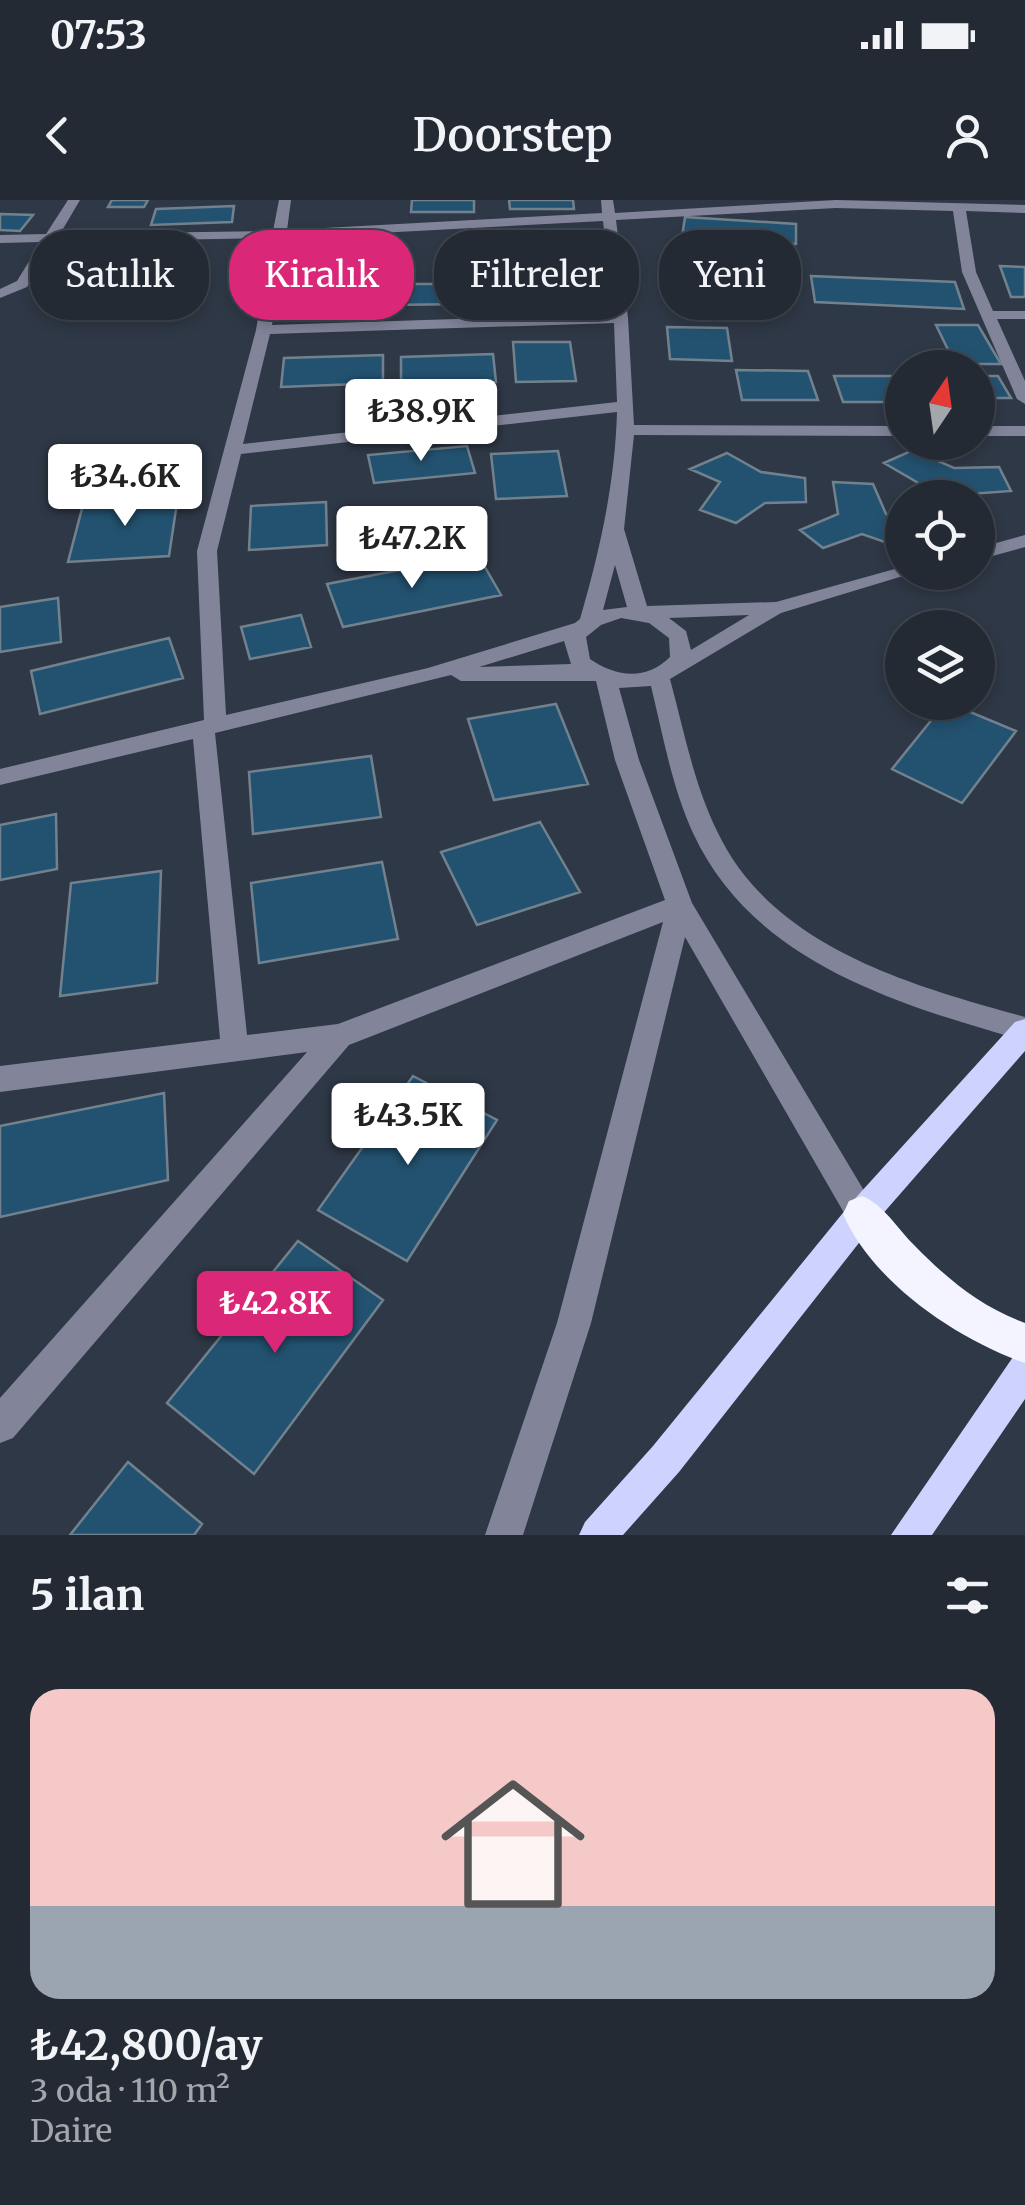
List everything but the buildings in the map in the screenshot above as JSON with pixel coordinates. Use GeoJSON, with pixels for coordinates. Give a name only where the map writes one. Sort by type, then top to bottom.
{"type":"FeatureCollection","features":[{"type":"Feature","properties":{"kind":"highway"},"geometry":{"type":"LineString","coordinates":[[862,1214],[904,1265],[950,1306],[993,1334],[1025,1343]]}},
{"type":"Feature","properties":{"kind":"main road"},"geometry":{"type":"LineString","coordinates":[[598,1535],[666,1459],[862,1214],[1025,1030]]}},
{"type":"Feature","properties":{"kind":"main road"},"geometry":{"type":"LineString","coordinates":[[910,1535],[1025,1369]]}},
{"type":"Feature","properties":{"kind":"street"},"geometry":{"type":"LineString","coordinates":[[56,230],[74,200]]}},
{"type":"Feature","properties":{"kind":"street"},"geometry":{"type":"LineString","coordinates":[[282,230],[285,200]]}},
{"type":"Feature","properties":{"kind":"street"},"geometry":{"type":"LineString","coordinates":[[607,200],[610,230]]}},
{"type":"Feature","properties":{"kind":"street"},"geometry":{"type":"LineString","coordinates":[[375,230],[609,220],[792,203],[1025,209]]}},
{"type":"Feature","properties":{"kind":"street"},"geometry":{"type":"LineString","coordinates":[[959,208],[969,272],[1025,399]]}},
{"type":"Feature","properties":{"kind":"street"},"geometry":{"type":"LineString","coordinates":[[0,239],[30,239]]}},
{"type":"Feature","properties":{"kind":"street"},"geometry":{"type":"LineString","coordinates":[[0,294],[22,284],[30,271]]}},
{"type":"Feature","properties":{"kind":"street"},"geometry":{"type":"LineString","coordinates":[[991,315],[1025,315]]}},
{"type":"Feature","properties":{"kind":"street"},"geometry":{"type":"LineString","coordinates":[[235,1052],[209,726],[207,552],[266,320]]}},
{"type":"Feature","properties":{"kind":"street"},"geometry":{"type":"LineString","coordinates":[[264,330],[562,320]]}},
{"type":"Feature","properties":{"kind":"street"},"geometry":{"type":"LineString","coordinates":[[621,320],[624,430],[615,528],[574,650],[598,675],[680,905],[862,1214]]}},
{"type":"Feature","properties":{"kind":"street"},"geometry":{"type":"LineString","coordinates":[[233,450],[624,406]]}},
{"type":"Feature","properties":{"kind":"street"},"geometry":{"type":"LineString","coordinates":[[624,430],[885,431]]}},
{"type":"Feature","properties":{"kind":"street"},"geometry":{"type":"LineString","coordinates":[[995,431],[1024,432]]}},
{"type":"Feature","properties":{"kind":"street"},"geometry":{"type":"LineString","coordinates":[[615,528],[639,613]]}},
{"type":"Feature","properties":{"kind":"street"},"geometry":{"type":"LineString","coordinates":[[995,549],[1025,541]]}},
{"type":"Feature","properties":{"kind":"street"},"geometry":{"type":"LineString","coordinates":[[0,776],[430,674],[620,612],[777,608],[885,578]]}},
{"type":"Feature","properties":{"kind":"street"},"geometry":{"type":"LineString","coordinates":[[430,674],[598,675],[642,682],[666,673],[777,608]]}},
{"type":"Feature","properties":{"kind":"street"},"geometry":{"type":"LineString","coordinates":[[639,613],[670,626],[679,636],[681,659],[666,673]]}},
{"type":"Feature","properties":{"kind":"street"},"geometry":{"type":"LineString","coordinates":[[666,673],[695,810],[739,888],[788,930],[841,965],[1025,1030]]}},
{"type":"Feature","properties":{"kind":"street"},"geometry":{"type":"LineString","coordinates":[[0,1079],[339,1036],[680,905]]}},
{"type":"Feature","properties":{"kind":"street"},"geometry":{"type":"LineString","coordinates":[[504,1535],[574,1323],[680,905]]}},
{"type":"Feature","properties":{"kind":"street"},"geometry":{"type":"LineString","coordinates":[[0,1425],[339,1036]]}}]}
